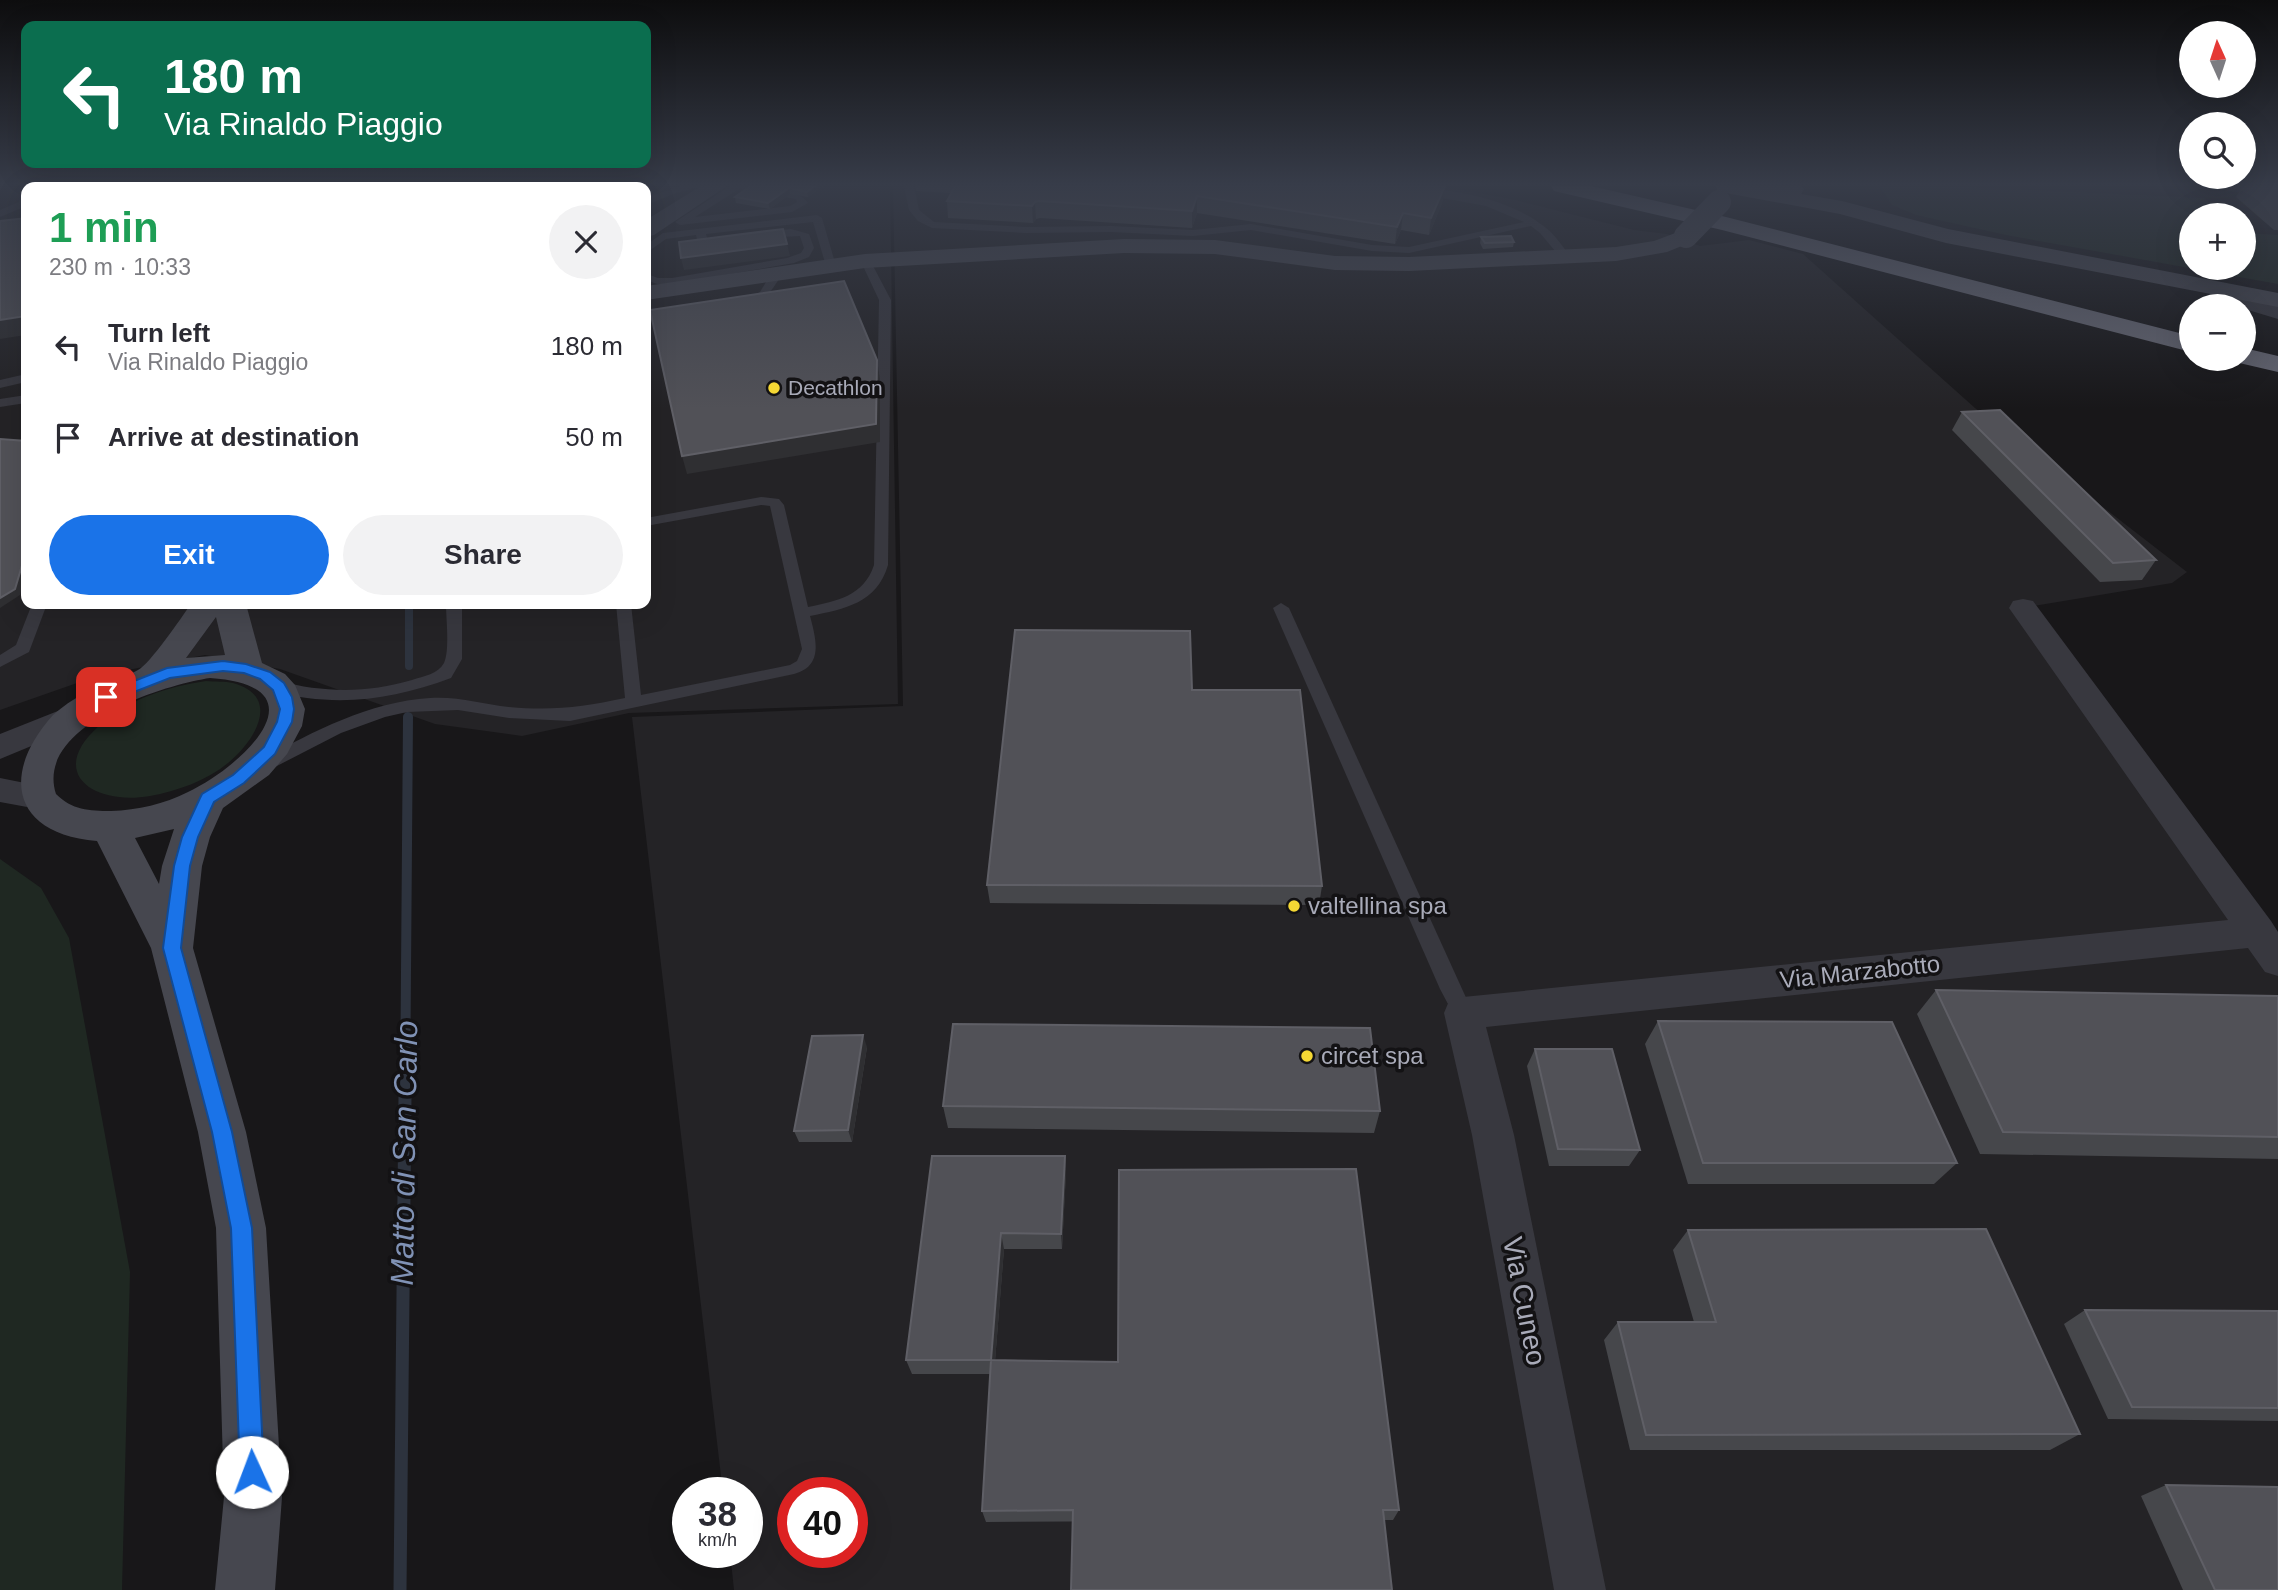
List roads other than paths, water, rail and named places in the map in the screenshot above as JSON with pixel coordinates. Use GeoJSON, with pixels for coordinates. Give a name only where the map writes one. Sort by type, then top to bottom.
{"type":"FeatureCollection","features":[{"type":"Feature","properties":{"kind":"highway"},"geometry":{"type":"LineString","coordinates":[[1865,260],[2179,341]]}},
{"type":"Feature","properties":{"kind":"highway"},"geometry":{"type":"LineString","coordinates":[[1908,260],[2179,328]]}},
{"type":"Feature","properties":{"kind":"highway"},"geometry":{"type":"LineString","coordinates":[[2256,346],[2278,351]]}},
{"type":"Feature","properties":{"kind":"highway"},"geometry":{"type":"LineString","coordinates":[[2256,359],[2278,364]]}},
{"type":"Feature","properties":{"kind":"street"},"geometry":{"type":"LineString","coordinates":[[651,286],[865,261],[912,260]]}},
{"type":"Feature","properties":{"kind":"street"},"geometry":{"type":"LineString","coordinates":[[1307,260],[1369,265],[1453,260]]}},
{"type":"Feature","properties":{"kind":"street"},"geometry":{"type":"LineString","coordinates":[[2064,260],[2218,294]]}},
{"type":"Feature","properties":{"kind":"street"},"geometry":{"type":"LineString","coordinates":[[2069,260],[2278,300]]}},
{"type":"Feature","properties":{"kind":"street"},"geometry":{"type":"LineString","coordinates":[[651,286],[773,279],[899,261]]}},
{"type":"Feature","properties":{"kind":"street"},"geometry":{"type":"LineString","coordinates":[[2256,302],[2278,306]]}},
{"type":"Feature","properties":{"kind":"street"},"geometry":{"type":"LineString","coordinates":[[2256,305],[2278,312]]}},
{"type":"Feature","properties":{"kind":"street"},"geometry":{"type":"LineString","coordinates":[[2024,608],[2268,946]]}},
{"type":"Feature","properties":{"kind":"street"},"geometry":{"type":"LineString","coordinates":[[153,677],[205,609]]}},
{"type":"Feature","properties":{"kind":"street"},"geometry":{"type":"LineString","coordinates":[[231,609],[246,668]]}},
{"type":"Feature","properties":{"kind":"street"},"geometry":{"type":"LineString","coordinates":[[0,747],[85,711],[117,692],[153,677],[209,666],[246,668],[265,676],[279,687],[287,709],[279,736],[263,758],[223,789],[158,818],[109,826],[83,825],[63,819],[47,810],[38,797],[34,780],[40,760],[62,730],[85,711]]}},
{"type":"Feature","properties":{"kind":"street"},"geometry":{"type":"LineString","coordinates":[[172,948],[182,866],[190,837],[223,789]]}},
{"type":"Feature","properties":{"kind":"street"},"geometry":{"type":"LineString","coordinates":[[0,790],[38,797]]}},
{"type":"Feature","properties":{"kind":"street"},"geometry":{"type":"LineString","coordinates":[[109,826],[172,948],[222,1132],[241,1228],[253,1497],[245,1590]]}},
{"type":"Feature","properties":{"kind":"street","name":"Via Marzabotto"},"geometry":{"type":"LineString","coordinates":[[1463,1013],[2268,946]]}},
{"type":"Feature","properties":{"kind":"street","name":"Via Cuneo"},"geometry":{"type":"LineString","coordinates":[[1463,1013],[1493,1135],[1580,1590]]}},
{"type":"Feature","properties":{"kind":"lane"},"geometry":{"type":"LineString","coordinates":[[651,284],[792,260]]}},
{"type":"Feature","properties":{"kind":"lane"},"geometry":{"type":"LineString","coordinates":[[830,260],[831,265]]}},
{"type":"Feature","properties":{"kind":"lane"},"geometry":{"type":"LineString","coordinates":[[802,613],[853,601],[863,596],[876,583],[881,565],[885,300],[868,266]]}},
{"type":"Feature","properties":{"kind":"lane"},"geometry":{"type":"LineString","coordinates":[[728,308],[754,301],[764,294],[773,279]]}},
{"type":"Feature","properties":{"kind":"lane"},"geometry":{"type":"LineString","coordinates":[[4,383],[21,373]]}},
{"type":"Feature","properties":{"kind":"lane"},"geometry":{"type":"LineString","coordinates":[[0,395],[21,392]]}},
{"type":"Feature","properties":{"kind":"lane"},"geometry":{"type":"LineString","coordinates":[[0,403],[21,400]]}},
{"type":"Feature","properties":{"kind":"lane"},"geometry":{"type":"LineString","coordinates":[[223,789],[350,722],[390,708],[422,704],[458,704],[533,715],[570,715],[803,664],[810,649],[774,502],[761,501],[651,521]]}},
{"type":"Feature","properties":{"kind":"lane"},"geometry":{"type":"LineString","coordinates":[[1281,608],[1463,1013]]}},
{"type":"Feature","properties":{"kind":"lane"},"geometry":{"type":"LineString","coordinates":[[0,662],[23,648],[37,609]]}},
{"type":"Feature","properties":{"kind":"lane"},"geometry":{"type":"LineString","coordinates":[[279,687],[306,695],[357,695],[393,691],[445,674],[454,659],[454,609]]}},
{"type":"Feature","properties":{"kind":"lane"},"geometry":{"type":"LineString","coordinates":[[624,609],[634,702]]}},
{"type":"Feature","properties":{"kind":"waterway","name":"Matto di San Carlo"},"geometry":{"type":"LineString","coordinates":[[409,609],[409,666]]}},
{"type":"Feature","properties":{"kind":"waterway","name":"Matto di San Carlo"},"geometry":{"type":"LineString","coordinates":[[405,1098],[408,717]]}},
{"type":"Feature","properties":{"kind":"waterway","name":"Matto di San Carlo"},"geometry":{"type":"LineString","coordinates":[[400,1590],[405,1096]]}},
{"type":"Feature","properties":{"kind":"place","name":"Decathlon"},"geometry":{"type":"Point","coordinates":[774,388]}},
{"type":"Feature","properties":{"kind":"place","name":"valtellina spa"},"geometry":{"type":"Point","coordinates":[1294,906]}},
{"type":"Feature","properties":{"kind":"place","name":"circet spa"},"geometry":{"type":"Point","coordinates":[1307,1056]}}]}
